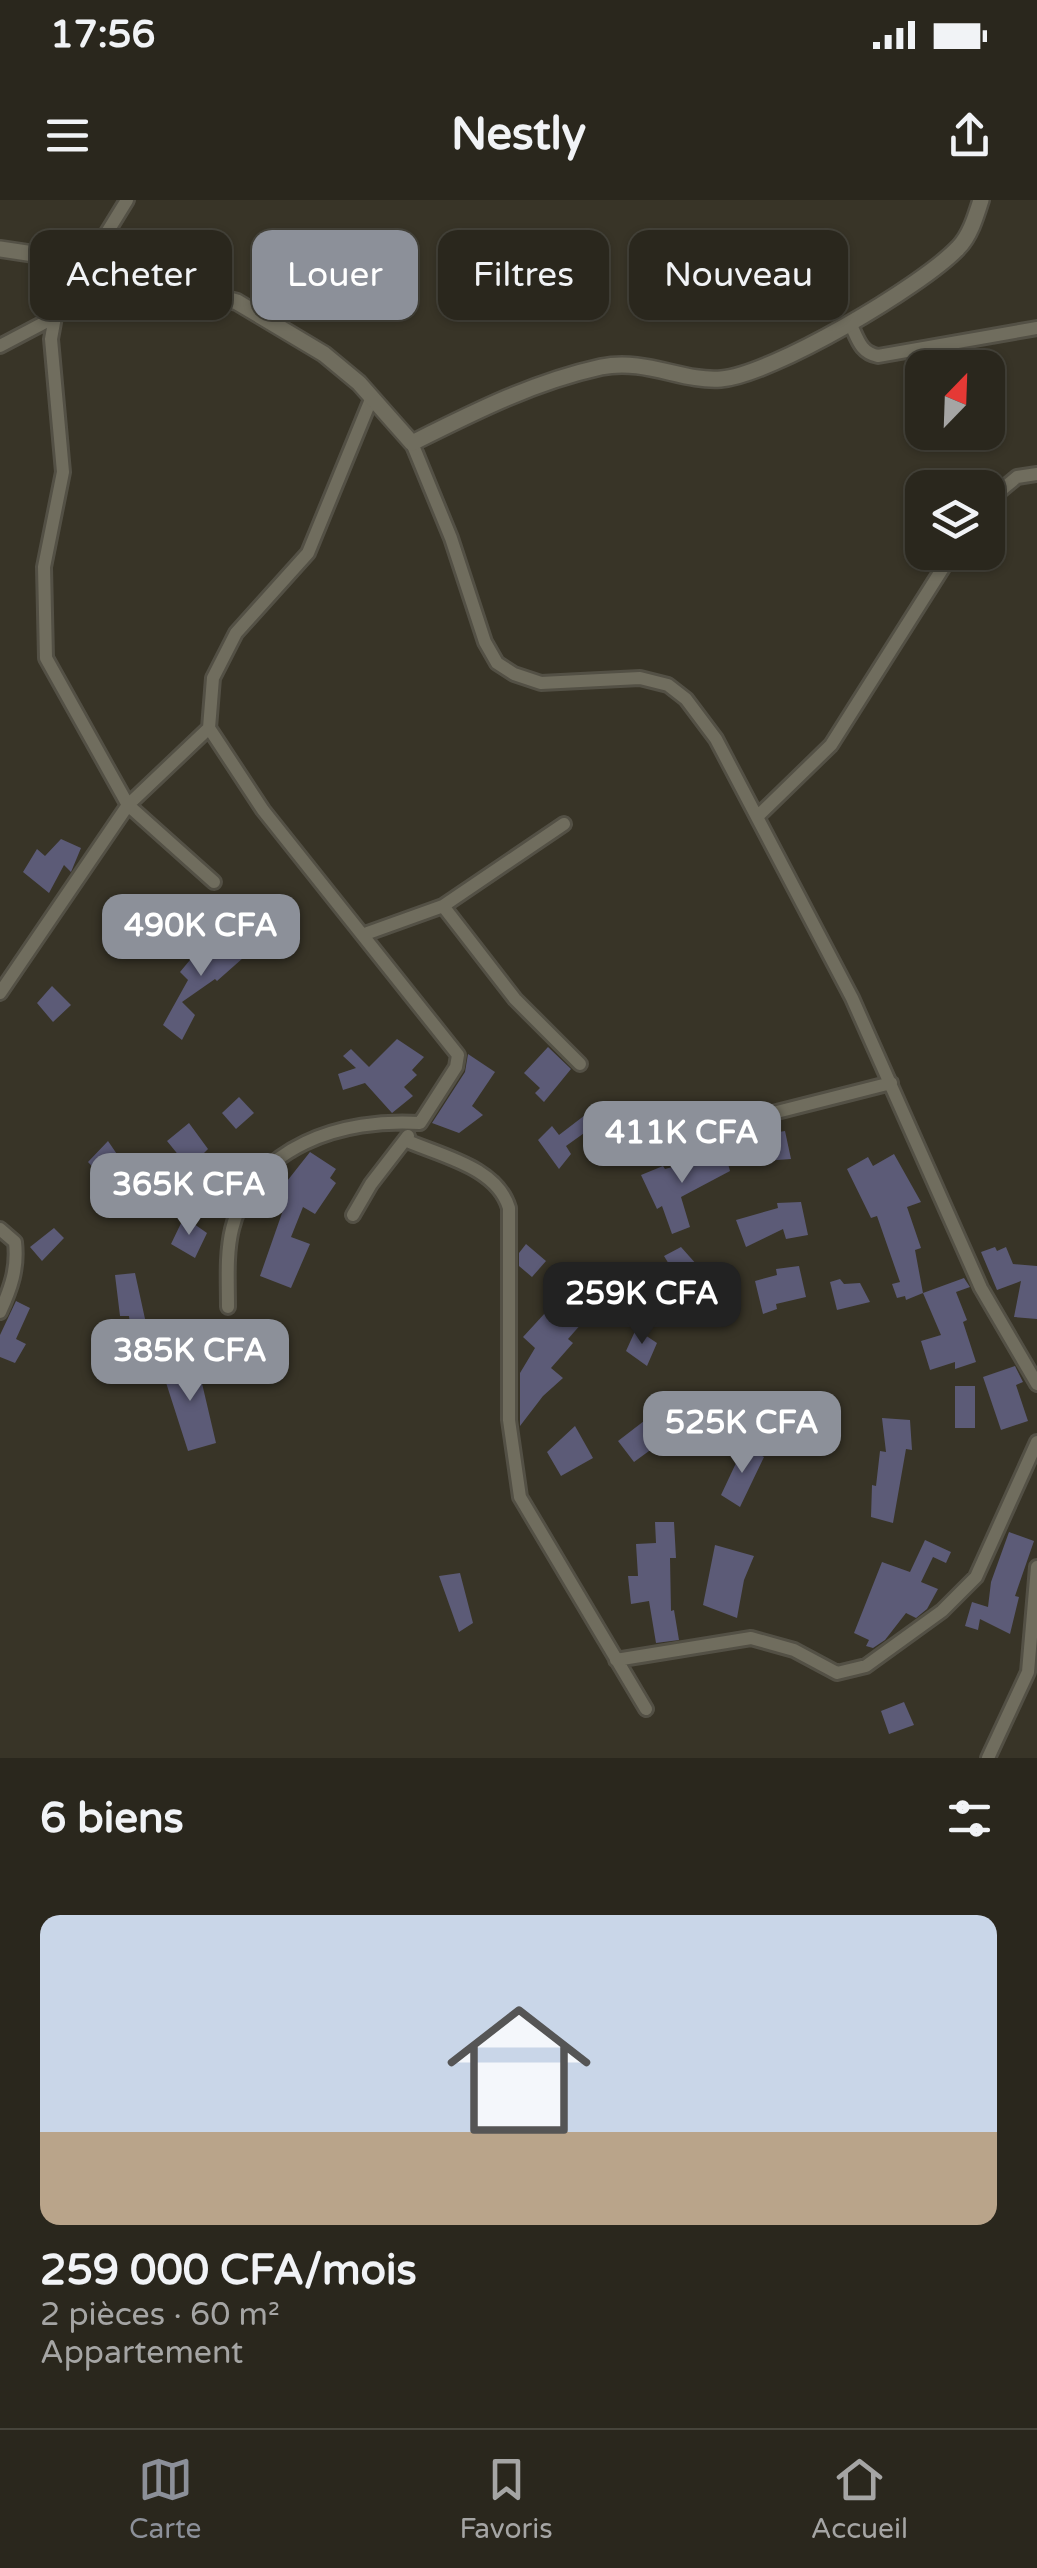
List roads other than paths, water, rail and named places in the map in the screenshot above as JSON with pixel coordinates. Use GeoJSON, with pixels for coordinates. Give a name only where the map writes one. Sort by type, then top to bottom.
{"type":"FeatureCollection","features":[{"type":"Feature","properties":{"kind":"street"},"geometry":{"type":"LineString","coordinates":[[108,230],[127,200]]}},
{"type":"Feature","properties":{"kind":"street"},"geometry":{"type":"LineString","coordinates":[[412,443],[513,393],[562,376],[637,364],[718,380],[740,376],[852,325],[958,248],[981,200]]}},
{"type":"Feature","properties":{"kind":"street"},"geometry":{"type":"LineString","coordinates":[[0,248],[30,253]]}},
{"type":"Feature","properties":{"kind":"street"},"geometry":{"type":"LineString","coordinates":[[232,301],[324,354],[372,398],[412,443],[497,663],[514,674],[541,682],[640,678],[668,685],[686,699],[716,739],[891,1082],[981,1288],[1037,1384]]}},
{"type":"Feature","properties":{"kind":"street"},"geometry":{"type":"LineString","coordinates":[[0,346],[49,320]]}},
{"type":"Feature","properties":{"kind":"street"},"geometry":{"type":"LineString","coordinates":[[55,320],[52,339],[63,472],[44,567],[46,658],[128,805],[214,882]]}},
{"type":"Feature","properties":{"kind":"street"},"geometry":{"type":"LineString","coordinates":[[852,325],[862,348],[878,356],[1037,328]]}},
{"type":"Feature","properties":{"kind":"street"},"geometry":{"type":"LineString","coordinates":[[353,1214],[420,1123],[456,1067],[458,1055],[263,810],[209,728],[213,678],[236,633],[308,553],[372,398]]}},
{"type":"Feature","properties":{"kind":"street"},"geometry":{"type":"LineString","coordinates":[[1005,487],[1017,477],[1037,474]]}},
{"type":"Feature","properties":{"kind":"street"},"geometry":{"type":"LineString","coordinates":[[758,816],[831,745],[941,570]]}},
{"type":"Feature","properties":{"kind":"street"},"geometry":{"type":"LineString","coordinates":[[0,992],[128,805],[209,728]]}},
{"type":"Feature","properties":{"kind":"street"},"geometry":{"type":"LineString","coordinates":[[365,934],[442,906],[564,824]]}},
{"type":"Feature","properties":{"kind":"street"},"geometry":{"type":"LineString","coordinates":[[442,906],[515,999],[580,1064]]}},
{"type":"Feature","properties":{"kind":"street"},"geometry":{"type":"LineString","coordinates":[[765,1115],[891,1082]]}},
{"type":"Feature","properties":{"kind":"street"},"geometry":{"type":"LineString","coordinates":[[228,1307],[228,1248],[233,1224],[250,1188],[290,1148],[364,1122],[420,1123]]}},
{"type":"Feature","properties":{"kind":"street"},"geometry":{"type":"LineString","coordinates":[[405,1140],[490,1177],[504,1192],[509,1208],[509,1420],[520,1497],[646,1709]]}},
{"type":"Feature","properties":{"kind":"street"},"geometry":{"type":"LineString","coordinates":[[0,1229],[14,1242],[17,1259],[0,1312]]}},
{"type":"Feature","properties":{"kind":"street"},"geometry":{"type":"LineString","coordinates":[[616,1660],[752,1638],[794,1650],[837,1673],[866,1666],[942,1611],[976,1577],[1037,1442]]}},
{"type":"Feature","properties":{"kind":"street"},"geometry":{"type":"LineString","coordinates":[[988,1758],[1028,1672],[1037,1567]]}}]}
